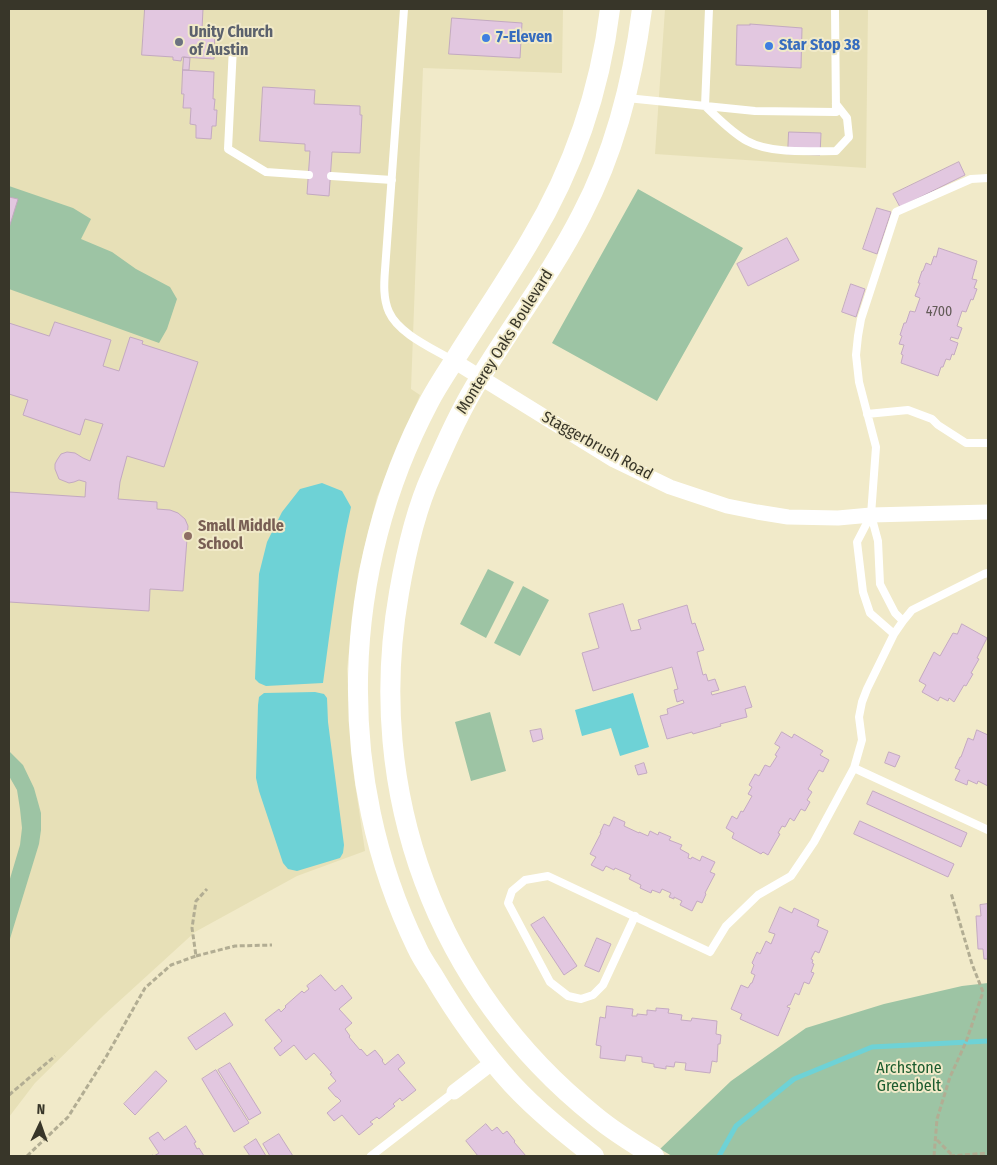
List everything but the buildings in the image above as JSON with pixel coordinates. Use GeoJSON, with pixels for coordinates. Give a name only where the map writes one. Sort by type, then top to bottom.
{"type":"FeatureCollection","features":[{"type":"Feature","properties":{"kind":"street","name":"Monterey Oaks Boulevard"},"geometry":{"type":"LineString","coordinates":[[594,1156],[554,1124],[513,1086],[477,1042],[446,998],[418,950],[387,876],[373,825],[364,775],[358,724],[358,673],[362,616],[370,567],[382,516],[397,474],[412,436],[429,402],[530,240],[562,180],[583,125],[595,85],[610,9]]}},
{"type":"Feature","properties":{"kind":"street","name":"Monterey Oaks Boulevard"},"geometry":{"type":"LineString","coordinates":[[642,9],[638,38],[617,129],[583,212],[560,254],[480,377],[458,417],[430,478],[409,542],[394,617],[390,665],[390,699],[396,778],[406,824],[418,865],[439,918],[458,956],[482,995],[537,1064],[595,1117],[624,1138],[654,1156]]}},
{"type":"Feature","properties":{"kind":"street","name":"Staggerbrush Road"},"geometry":{"type":"LineString","coordinates":[[454,361],[614,460],[670,487],[727,506],[788,517],[838,518],[871,515],[988,512]]}},
{"type":"Feature","properties":{"kind":"street"},"geometry":{"type":"LineString","coordinates":[[454,1092],[494,1062]]}},
{"type":"Feature","properties":{"kind":"lane"},"geometry":{"type":"LineString","coordinates":[[404,9],[384,289],[388,311],[404,332],[454,361]]}},
{"type":"Feature","properties":{"kind":"lane"},"geometry":{"type":"LineString","coordinates":[[705,106],[709,9]]}},
{"type":"Feature","properties":{"kind":"lane"},"geometry":{"type":"LineString","coordinates":[[625,98],[755,111],[836,112],[835,9]]}},
{"type":"Feature","properties":{"kind":"lane"},"geometry":{"type":"LineString","coordinates":[[233,48],[228,150],[266,172],[308,175]]}},
{"type":"Feature","properties":{"kind":"lane"},"geometry":{"type":"LineString","coordinates":[[705,106],[748,141],[764,147],[787,150],[836,151],[849,137],[847,118],[836,104]]}},
{"type":"Feature","properties":{"kind":"lane"},"geometry":{"type":"LineString","coordinates":[[331,176],[392,180]]}},
{"type":"Feature","properties":{"kind":"lane"},"geometry":{"type":"LineString","coordinates":[[903,621],[895,613],[880,584],[878,541],[871,515],[876,447],[859,382],[856,355],[861,319],[896,212],[971,179],[988,178]]}},
{"type":"Feature","properties":{"kind":"lane"},"geometry":{"type":"LineString","coordinates":[[867,414],[908,410],[932,419],[966,443],[988,443]]}},
{"type":"Feature","properties":{"kind":"lane"},"geometry":{"type":"LineString","coordinates":[[871,515],[857,542],[863,592],[870,613],[894,634]]}},
{"type":"Feature","properties":{"kind":"lane"},"geometry":{"type":"LineString","coordinates":[[635,916],[604,984],[593,995],[581,999],[568,996],[550,982],[508,903],[512,891],[524,880],[548,876],[635,916],[710,952],[726,926],[758,895],[790,876],[814,842],[854,768],[862,740],[859,717],[862,702],[894,634],[903,621],[912,610],[988,573]]}},
{"type":"Feature","properties":{"kind":"lane"},"geometry":{"type":"LineString","coordinates":[[854,768],[988,830]]}},
{"type":"Feature","properties":{"kind":"lane"},"geometry":{"type":"LineString","coordinates":[[370,1156],[454,1092]]}},
{"type":"Feature","properties":{"kind":"path"},"geometry":{"type":"LineString","coordinates":[[196,956],[192,928],[196,901],[207,889]]}},
{"type":"Feature","properties":{"kind":"path"},"geometry":{"type":"LineString","coordinates":[[934,1156],[937,1119],[950,1077],[969,1034],[983,992],[972,964],[951,892]]}},
{"type":"Feature","properties":{"kind":"path"},"geometry":{"type":"LineString","coordinates":[[27,1156],[68,1117],[145,988],[171,965],[196,956],[235,946],[272,945]]}},
{"type":"Feature","properties":{"kind":"path"},"geometry":{"type":"LineString","coordinates":[[9,1095],[55,1056]]}},
{"type":"Feature","properties":{"kind":"path"},"geometry":{"type":"LineString","coordinates":[[936,1140],[951,1156],[988,1153]]}},
{"type":"Feature","properties":{"kind":"shaded area","name":"Small Middle School"},"geometry":{"type":"Polygon","coordinates":[[[9,9],[563,9],[562,73],[423,68],[411,389],[420,395],[377,497],[358,574],[347,669],[353,770],[365,851],[297,876],[195,932],[104,1015],[35,1083],[9,1117],[9,9]]]}},
{"type":"Feature","properties":{"kind":"shaded area"},"geometry":{"type":"Polygon","coordinates":[[[665,9],[868,9],[866,168],[655,154],[665,9]]]}},
{"type":"Feature","properties":{"kind":"green space"},"geometry":{"type":"Polygon","coordinates":[[[9,186],[73,208],[91,219],[81,239],[112,252],[136,269],[170,287],[177,299],[167,329],[159,343],[9,289],[9,186]]]}},
{"type":"Feature","properties":{"kind":"green space"},"geometry":{"type":"Polygon","coordinates":[[[638,189],[743,248],[657,401],[552,343],[638,189]]]}},
{"type":"Feature","properties":{"kind":"green space"},"geometry":{"type":"Polygon","coordinates":[[[488,569],[514,582],[486,638],[460,624],[488,569]]]}},
{"type":"Feature","properties":{"kind":"green space"},"geometry":{"type":"Polygon","coordinates":[[[523,586],[549,600],[520,656],[494,643],[523,586]]]}},
{"type":"Feature","properties":{"kind":"green space"},"geometry":{"type":"Polygon","coordinates":[[[490,712],[506,771],[471,781],[455,722],[490,712]]]}},
{"type":"Feature","properties":{"kind":"green space"},"geometry":{"type":"Polygon","coordinates":[[[9,751],[23,765],[34,788],[41,813],[41,830],[39,844],[9,942],[9,882],[20,845],[22,828],[17,790],[9,776],[9,751]]]}},
{"type":"Feature","properties":{"kind":"green space","name":"Archstone Greenbelt"},"geometry":{"type":"Polygon","coordinates":[[[988,983],[988,1156],[672,1156],[660,1149],[731,1081],[806,1028],[884,1004],[962,986],[988,983]]]}},
{"type":"Feature","properties":{"kind":"water"},"geometry":{"type":"Polygon","coordinates":[[[322,483],[342,491],[351,507],[323,683],[266,686],[255,679],[259,574],[267,542],[282,512],[300,489],[322,483]]]}},
{"type":"Feature","properties":{"kind":"water"},"geometry":{"type":"Polygon","coordinates":[[[315,692],[324,694],[327,698],[328,722],[344,845],[340,858],[297,871],[288,869],[283,863],[259,791],[256,778],[258,705],[259,697],[264,693],[315,692]]]}},
{"type":"Feature","properties":{"kind":"water"},"geometry":{"type":"Polygon","coordinates":[[[633,693],[649,747],[620,756],[611,728],[582,736],[575,710],[633,693]]]}},
{"type":"Feature","properties":{"kind":"waterway"},"geometry":{"type":"LineString","coordinates":[[719,1156],[736,1126],[794,1079],[872,1047],[988,1041]]}},
{"type":"Feature","properties":{"kind":"place","name":"7-Eleven"},"geometry":{"type":"Point","coordinates":[486,38]}},
{"type":"Feature","properties":{"kind":"place","name":"Unity Church of Austin"},"geometry":{"type":"Point","coordinates":[179,42]}},
{"type":"Feature","properties":{"kind":"place","name":"Star Stop 38"},"geometry":{"type":"Point","coordinates":[769,46]}},
{"type":"Feature","properties":{"kind":"place","name":"Small Middle School"},"geometry":{"type":"Point","coordinates":[188,536]}}]}
